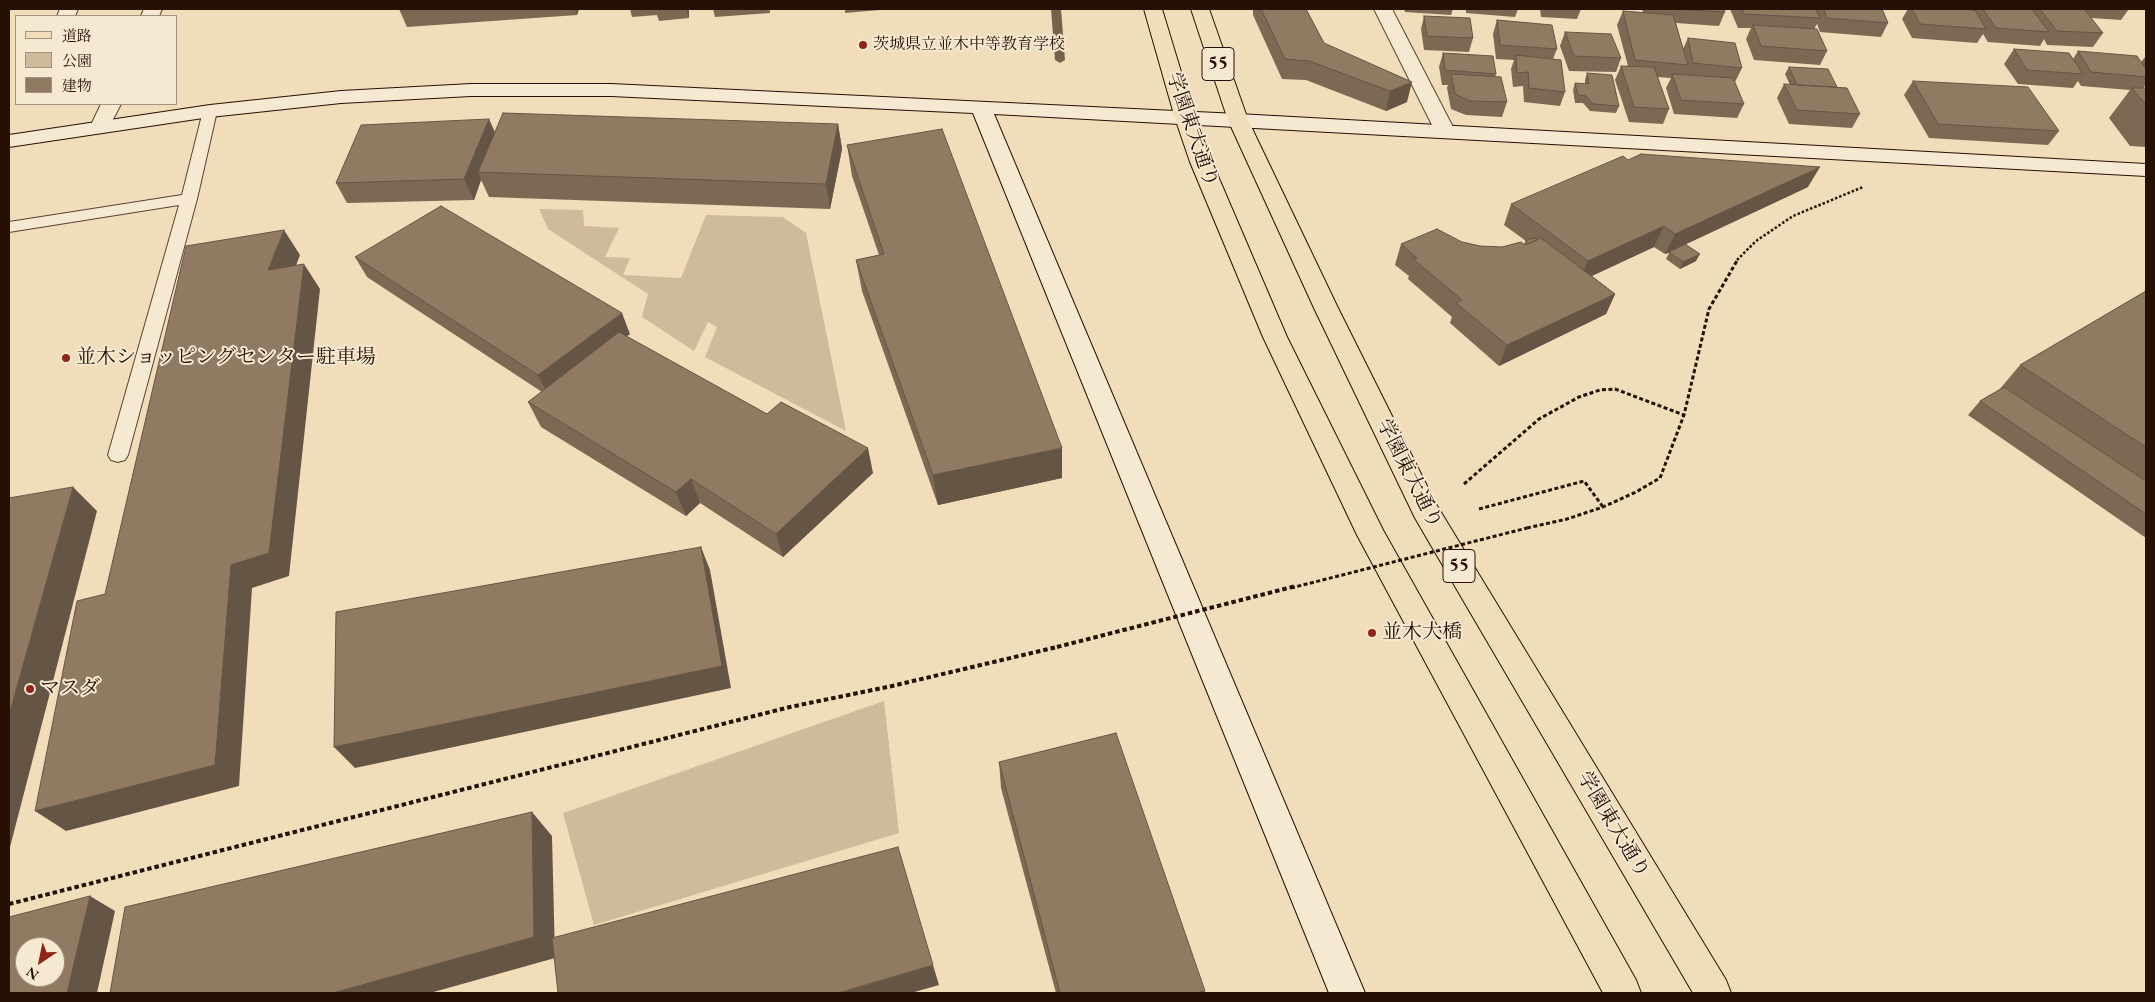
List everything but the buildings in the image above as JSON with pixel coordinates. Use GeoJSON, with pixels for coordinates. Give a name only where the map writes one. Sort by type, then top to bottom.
{"type":"FeatureCollection","features":[{"type":"Feature","properties":{"kind":"main road","name":"学園東大通り"},"geometry":{"type":"LineString","coordinates":[[1153,9],[1185,118],[1201,162],[1275,337],[1371,535],[1623,993]]}},
{"type":"Feature","properties":{"kind":"main road","name":"学園東大通り"},"geometry":{"type":"LineString","coordinates":[[1200,9],[1238,120],[1326,308],[1425,510],[1713,993]]}},
{"type":"Feature","properties":{"kind":"street"},"geometry":{"type":"LineString","coordinates":[[1383,9],[1445,131]]}},
{"type":"Feature","properties":{"kind":"street"},"geometry":{"type":"LineString","coordinates":[[9,141],[210,112],[341,96],[471,90],[601,90],[1238,120],[2146,170]]}},
{"type":"Feature","properties":{"kind":"street"},"geometry":{"type":"LineString","coordinates":[[100,127],[111,105]]}},
{"type":"Feature","properties":{"kind":"street"},"geometry":{"type":"LineString","coordinates":[[981,108],[1347,993]]}},
{"type":"Feature","properties":{"kind":"lane"},"geometry":{"type":"LineString","coordinates":[[118,455],[189,199],[210,112]]}},
{"type":"Feature","properties":{"kind":"lane"},"geometry":{"type":"LineString","coordinates":[[9,227],[189,199]]}},
{"type":"Feature","properties":{"kind":"path"},"geometry":{"type":"LineString","coordinates":[[9,904],[790,707],[892,686],[1567,519],[1603,507],[1636,492],[1660,478],[1684,415],[1709,309],[1735,262],[1756,241],[1793,216],[1868,184]]}},
{"type":"Feature","properties":{"kind":"path"},"geometry":{"type":"LineString","coordinates":[[1464,484],[1539,419],[1579,398],[1600,390],[1615,390],[1684,415]]}},
{"type":"Feature","properties":{"kind":"path"},"geometry":{"type":"LineString","coordinates":[[1479,509],[1584,481],[1603,507]]}},
{"type":"Feature","properties":{"kind":"green space"},"geometry":{"type":"Polygon","coordinates":[[[539,209],[583,210],[584,226],[619,228],[605,257],[630,258],[623,275],[681,278],[706,215],[783,217],[806,233],[846,431],[705,357],[717,327],[708,322],[694,351],[642,317],[648,294],[548,229],[539,209]]]}},
{"type":"Feature","properties":{"kind":"green space"},"geometry":{"type":"Polygon","coordinates":[[[884,701],[899,833],[594,925],[563,813],[884,701]]]}},
{"type":"Feature","properties":{"kind":"waterway"},"geometry":{"type":"LineString","coordinates":[[1056,9],[1060,60]]}},
{"type":"Feature","properties":{"kind":"place","name":"茨城県立並木中等教育学校"},"geometry":{"type":"Point","coordinates":[863,45]}},
{"type":"Feature","properties":{"kind":"place","name":"並木ショッピングセンター駐車場"},"geometry":{"type":"Point","coordinates":[66,358]}},
{"type":"Feature","properties":{"kind":"place","name":"並木大橋"},"geometry":{"type":"Point","coordinates":[1372,633]}},
{"type":"Feature","properties":{"kind":"place","name":"マスダ"},"geometry":{"type":"Point","coordinates":[30,689]}}]}
